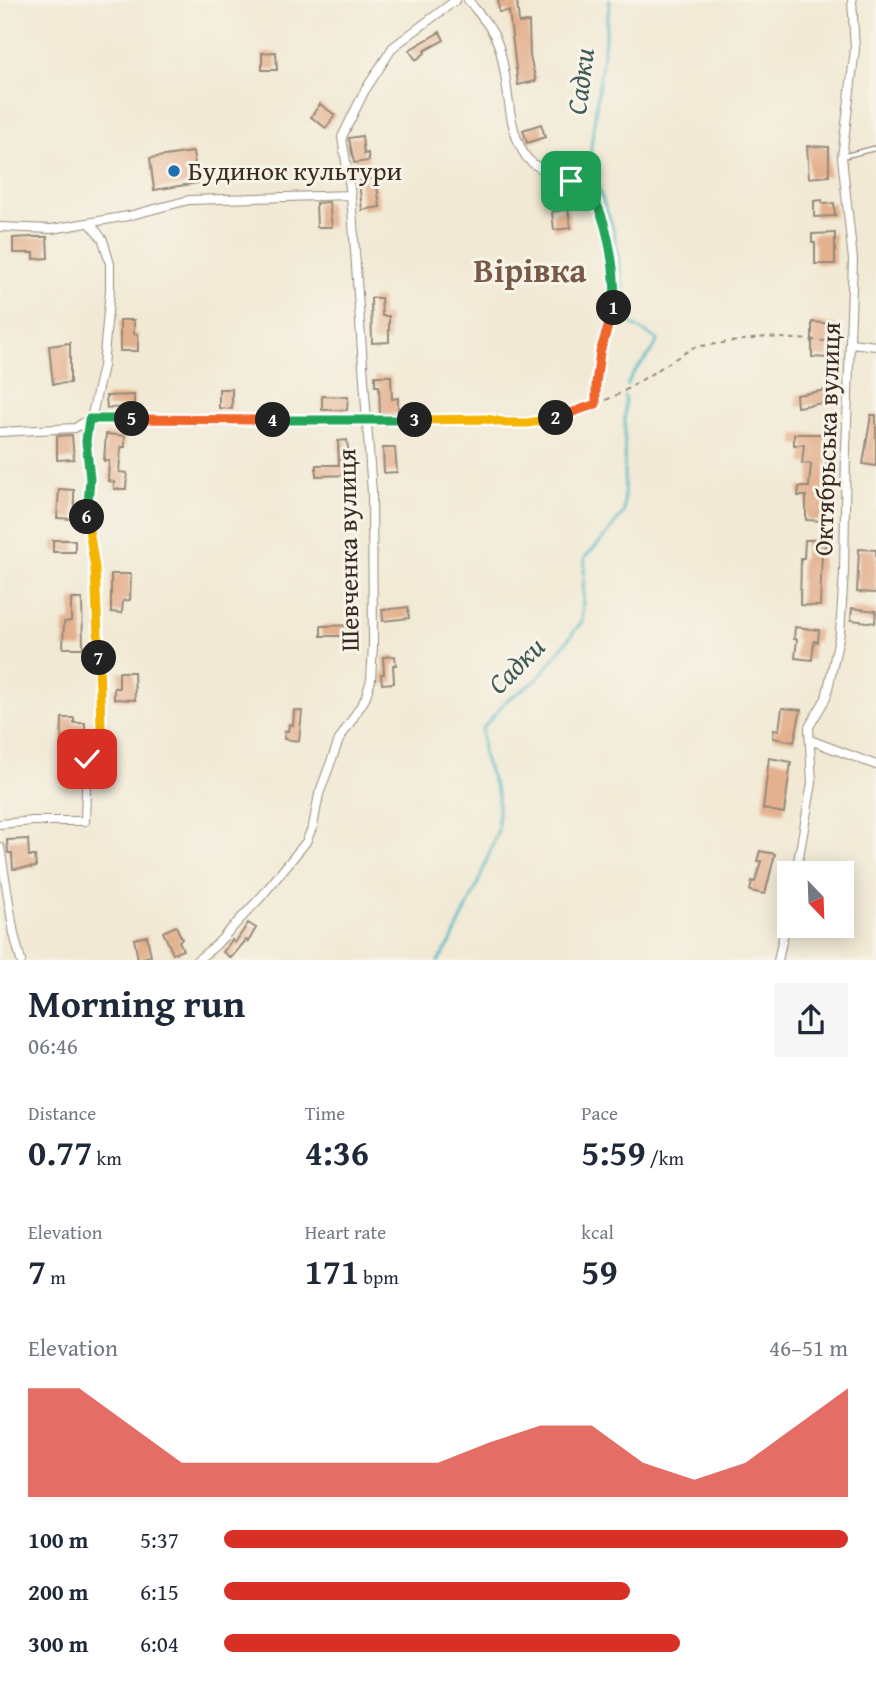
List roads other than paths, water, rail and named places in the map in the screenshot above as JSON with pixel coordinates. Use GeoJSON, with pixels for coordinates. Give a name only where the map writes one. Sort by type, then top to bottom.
{"type":"FeatureCollection","features":[{"type":"Feature","properties":{"kind":"street","name":"Шевченка вулиця"},"geometry":{"type":"LineString","coordinates":[[197,960],[215,946],[261,897],[306,842],[313,827],[319,794],[339,740],[365,699],[371,680],[372,493],[351,195],[342,137],[364,92],[393,47],[456,0]]}},
{"type":"Feature","properties":{"kind":"street"},"geometry":{"type":"LineString","coordinates":[[0,432],[75,428],[89,419],[487,419],[506,423],[528,423],[562,416],[596,404],[600,352],[615,298],[601,211],[589,190],[537,166],[523,155],[516,136],[498,43],[489,26],[468,0]]}},
{"type":"Feature","properties":{"kind":"street","name":"Октябрьська вулиця"},"geometry":{"type":"LineString","coordinates":[[798,861],[812,783],[809,727],[826,698],[840,633],[844,572],[853,260],[842,157],[855,49],[852,0]]}},
{"type":"Feature","properties":{"kind":"street"},"geometry":{"type":"LineString","coordinates":[[0,227],[52,229],[189,200],[351,195]]}},
{"type":"Feature","properties":{"kind":"street"},"geometry":{"type":"LineString","coordinates":[[0,824],[85,821],[87,759],[101,727],[95,568],[86,510],[90,479],[86,441],[103,366],[110,264],[103,240],[90,223]]}},
{"type":"Feature","properties":{"kind":"street"},"geometry":{"type":"LineString","coordinates":[[850,343],[876,346]]}},
{"type":"Feature","properties":{"kind":"street"},"geometry":{"type":"LineString","coordinates":[[75,428],[86,441]]}},
{"type":"Feature","properties":{"kind":"street"},"geometry":{"type":"LineString","coordinates":[[810,740],[876,765]]}},
{"type":"Feature","properties":{"kind":"street"},"geometry":{"type":"LineString","coordinates":[[0,847],[21,960]]}},
{"type":"Feature","properties":{"kind":"street"},"geometry":{"type":"LineString","coordinates":[[781,958],[784,938]]}},
{"type":"Feature","properties":{"kind":"lane"},"geometry":{"type":"LineString","coordinates":[[842,157],[876,148]]}},
{"type":"Feature","properties":{"kind":"waterway","name":"Садки"},"geometry":{"type":"LineString","coordinates":[[610,0],[589,162],[614,231],[628,322],[658,340],[627,385]]}},
{"type":"Feature","properties":{"kind":"waterway","name":"Садки"},"geometry":{"type":"LineString","coordinates":[[439,960],[451,942],[477,886],[498,830],[498,795],[483,755],[482,729],[506,701],[537,680],[582,621],[585,557],[624,512],[625,396]]}},
{"type":"Feature","properties":{"kind":"place","name":"Будинок культури"},"geometry":{"type":"Point","coordinates":[174,171]}},
{"type":"Feature","properties":{"kind":"district","name":"Вірівка"},"geometry":{"type":"Point","coordinates":[530,270]}}]}
